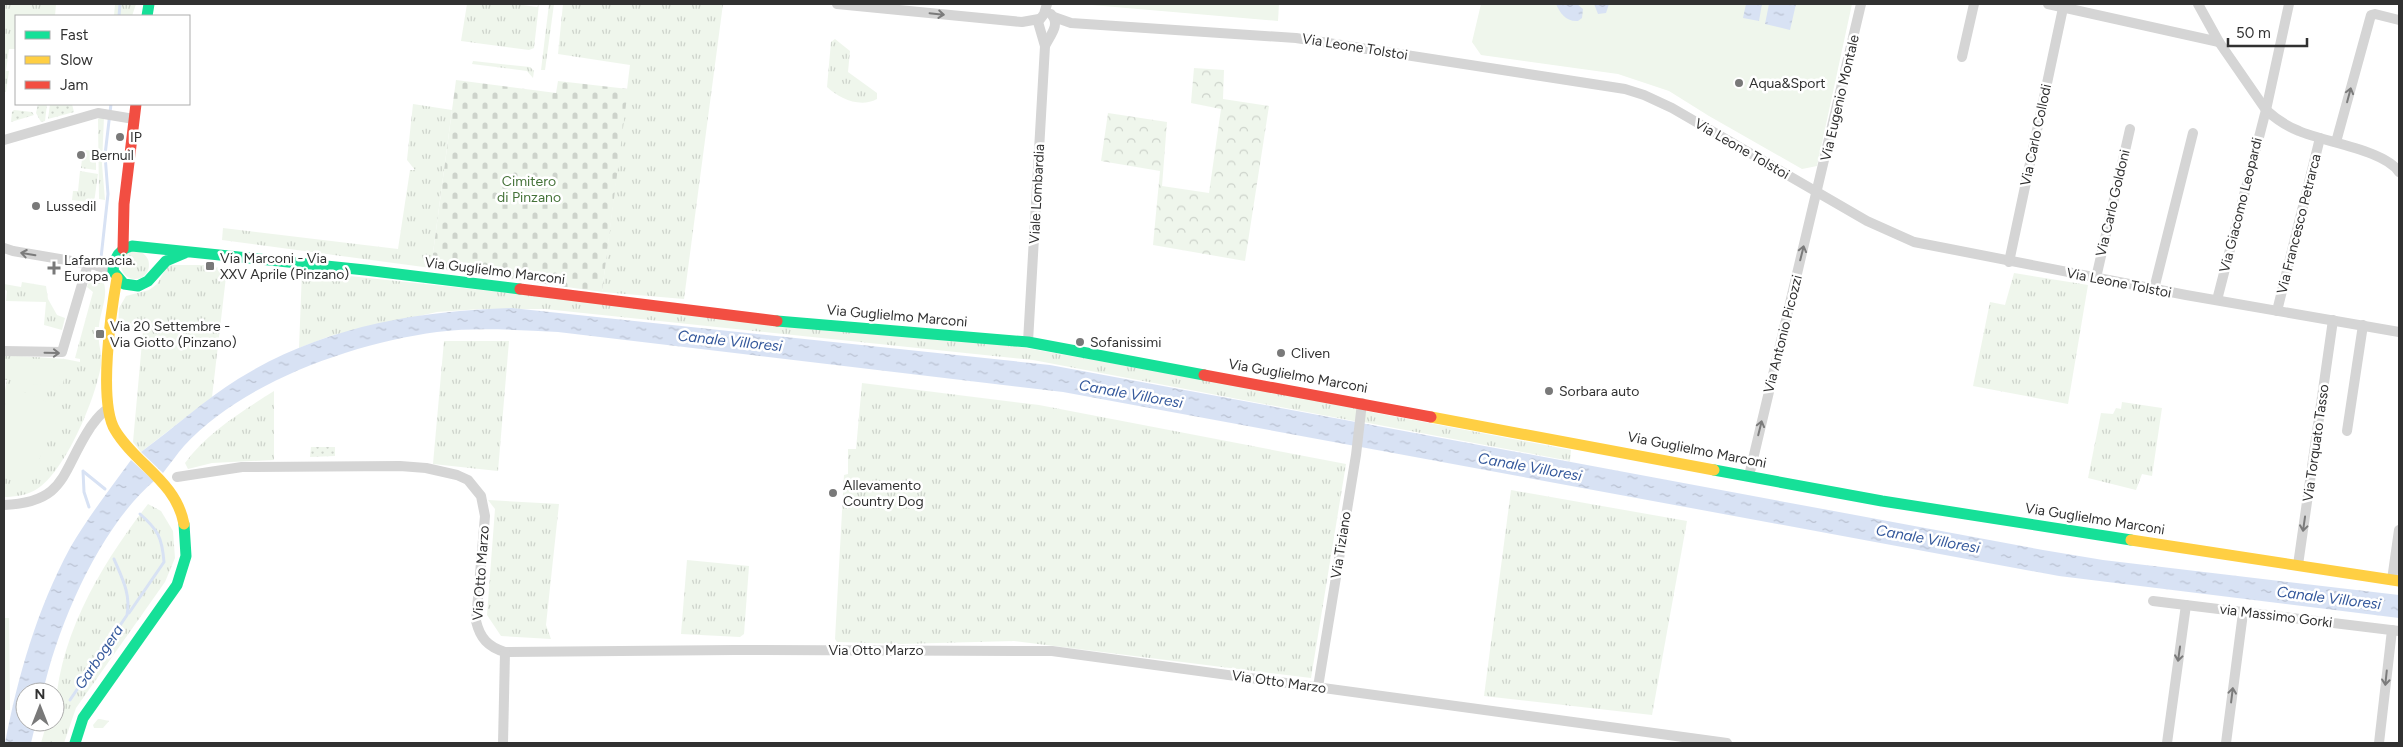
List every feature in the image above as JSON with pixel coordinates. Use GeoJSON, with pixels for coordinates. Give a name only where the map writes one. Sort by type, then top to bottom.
{"type":"FeatureCollection","features":[{"type":"Feature","properties":{"kind":"street","name":"Via Leone Tolstoi"},"geometry":{"type":"LineString","coordinates":[[837,4],[1022,22],[1045,21],[1296,38],[1625,90],[1644,95],[1672,108],[1867,221],[1914,242],[2154,289],[2399,332]]}},
{"type":"Feature","properties":{"kind":"street","name":"Viale Lombardia"},"geometry":{"type":"LineString","coordinates":[[1028,342],[1045,21],[1048,4]]}},
{"type":"Feature","properties":{"kind":"street","name":"Via Eugenio Montale"},"geometry":{"type":"LineString","coordinates":[[1817,192],[1862,4]]}},
{"type":"Feature","properties":{"kind":"street"},"geometry":{"type":"LineString","coordinates":[[1962,57],[1974,4]]}},
{"type":"Feature","properties":{"kind":"street"},"geometry":{"type":"LineString","coordinates":[[2048,4],[2220,42]]}},
{"type":"Feature","properties":{"kind":"street"},"geometry":{"type":"LineString","coordinates":[[2198,4],[2220,42],[2266,110],[2288,126],[2388,161],[2399,170]]}},
{"type":"Feature","properties":{"kind":"street","name":"Via Giacomo Leopardi"},"geometry":{"type":"LineString","coordinates":[[2216,300],[2266,110],[2289,4]]}},
{"type":"Feature","properties":{"kind":"street","name":"Via Carlo Collodi"},"geometry":{"type":"LineString","coordinates":[[2009,262],[2063,8]]}},
{"type":"Feature","properties":{"kind":"street"},"geometry":{"type":"LineString","coordinates":[[2336,142],[2372,14],[2399,20]]}},
{"type":"Feature","properties":{"kind":"street","name":"Via Leone Tolstoi"},"geometry":{"type":"LineString","coordinates":[[1045,21],[1048,33],[1071,24]]}},
{"type":"Feature","properties":{"kind":"street","name":"Viale Lombardia"},"geometry":{"type":"LineString","coordinates":[[1045,46],[1054,30]]}},
{"type":"Feature","properties":{"kind":"street"},"geometry":{"type":"LineString","coordinates":[[75,743],[83,718],[173,592],[184,569],[187,546],[183,516],[174,494],[136,456],[111,424],[108,409],[111,307],[116,276],[113,264],[119,253],[136,105]]}},
{"type":"Feature","properties":{"kind":"street"},"geometry":{"type":"LineString","coordinates":[[4,140],[98,113],[134,119]]}},
{"type":"Feature","properties":{"kind":"street","name":"Via Carlo Goldoni"},"geometry":{"type":"LineString","coordinates":[[2096,278],[2130,129]]}},
{"type":"Feature","properties":{"kind":"street"},"geometry":{"type":"LineString","coordinates":[[2154,289],[2193,133]]}},
{"type":"Feature","properties":{"kind":"street","name":"Via Francesco Petrarca"},"geometry":{"type":"LineString","coordinates":[[2278,311],[2320,138]]}},
{"type":"Feature","properties":{"kind":"street","name":"Via Antonio Picozzi"},"geometry":{"type":"LineString","coordinates":[[1749,476],[1817,192]]}},
{"type":"Feature","properties":{"kind":"street"},"geometry":{"type":"LineString","coordinates":[[111,307],[122,291],[138,286],[151,277],[154,263],[143,248],[130,236],[124,218]]}},
{"type":"Feature","properties":{"kind":"street"},"geometry":{"type":"LineString","coordinates":[[4,248],[91,264],[107,264],[128,247],[143,248]]}},
{"type":"Feature","properties":{"kind":"street","name":"Via Guglielmo Marconi"},"geometry":{"type":"LineString","coordinates":[[143,248],[365,270],[756,319],[1028,342],[1882,500],[2396,580]]}},
{"type":"Feature","properties":{"kind":"street","name":"Via Guglielmo Marconi"},"geometry":{"type":"LineString","coordinates":[[151,277],[165,262],[185,253]]}},
{"type":"Feature","properties":{"kind":"street"},"geometry":{"type":"LineString","coordinates":[[91,264],[116,276],[122,283],[130,287]]}},
{"type":"Feature","properties":{"kind":"street"},"geometry":{"type":"LineString","coordinates":[[4,351],[62,352],[91,264]]}},
{"type":"Feature","properties":{"kind":"street","name":"Via Torquato Tasso"},"geometry":{"type":"LineString","coordinates":[[2298,565],[2333,320]]}},
{"type":"Feature","properties":{"kind":"street"},"geometry":{"type":"LineString","coordinates":[[2347,431],[2363,326]]}},
{"type":"Feature","properties":{"kind":"street","name":"Via Tiziano"},"geometry":{"type":"LineString","coordinates":[[1318,687],[1357,450],[1362,403]]}},
{"type":"Feature","properties":{"kind":"street"},"geometry":{"type":"LineString","coordinates":[[4,505],[32,501],[50,494],[62,480],[88,430],[99,415],[108,409]]}},
{"type":"Feature","properties":{"kind":"street"},"geometry":{"type":"LineString","coordinates":[[88,430],[111,424]]}},
{"type":"Feature","properties":{"kind":"street","name":"Via Otto Marzo"},"geometry":{"type":"LineString","coordinates":[[176,477],[242,467],[400,466],[430,469],[468,480],[481,496],[485,516],[476,621],[479,633],[485,642],[494,649],[505,652],[1036,649],[1727,743]]}},
{"type":"Feature","properties":{"kind":"street"},"geometry":{"type":"LineString","coordinates":[[2396,580],[2399,530]]}},
{"type":"Feature","properties":{"kind":"street","name":"via Massimo Gorki"},"geometry":{"type":"LineString","coordinates":[[2153,601],[2396,630]]}},
{"type":"Feature","properties":{"kind":"street"},"geometry":{"type":"LineString","coordinates":[[2167,743],[2186,605]]}},
{"type":"Feature","properties":{"kind":"street"},"geometry":{"type":"LineString","coordinates":[[2226,743],[2243,613]]}},
{"type":"Feature","properties":{"kind":"street"},"geometry":{"type":"LineString","coordinates":[[2379,743],[2396,630]]}},
{"type":"Feature","properties":{"kind":"street"},"geometry":{"type":"LineString","coordinates":[[503,743],[505,652]]}},
{"type":"Feature","properties":{"kind":"green space"},"geometry":{"type":"Polygon","coordinates":[[[4,4],[56,4],[55,15],[15,15],[15,49],[9,49],[6,71],[9,71],[6,92],[4,92],[4,4]]]}},
{"type":"Feature","properties":{"kind":"green space"},"geometry":{"type":"Polygon","coordinates":[[[115,4],[136,4],[132,15],[114,15],[115,4]]]}},
{"type":"Feature","properties":{"kind":"green space"},"geometry":{"type":"Polygon","coordinates":[[[467,4],[516,4],[537,7],[539,4],[534,48],[529,50],[461,41],[467,4]]]}},
{"type":"Feature","properties":{"kind":"green space"},"geometry":{"type":"Polygon","coordinates":[[[549,4],[554,4],[545,70],[541,70],[549,4]]]}},
{"type":"Feature","properties":{"kind":"green space"},"geometry":{"type":"Polygon","coordinates":[[[563,4],[723,4],[684,299],[602,292],[630,65],[558,54],[563,4]]]}},
{"type":"Feature","properties":{"kind":"green space"},"geometry":{"type":"Polygon","coordinates":[[[1080,4],[1279,4],[1278,21],[1080,4]]]}},
{"type":"Feature","properties":{"kind":"green space","name":"Aqua&Sport"},"geometry":{"type":"Polygon","coordinates":[[[1481,4],[1852,4],[1817,166],[1802,169],[1669,91],[1618,74],[1481,55],[1472,42],[1481,4]]]}},
{"type":"Feature","properties":{"kind":"green space"},"geometry":{"type":"Polygon","coordinates":[[[835,39],[850,51],[848,72],[877,93],[877,99],[864,103],[851,101],[827,87],[831,42],[835,39]]]}},
{"type":"Feature","properties":{"kind":"green space"},"geometry":{"type":"Polygon","coordinates":[[[473,61],[530,67],[534,71],[533,78],[527,71],[472,64],[473,61]]]}},
{"type":"Feature","properties":{"kind":"green space"},"geometry":{"type":"Polygon","coordinates":[[[1194,68],[1224,70],[1223,99],[1269,106],[1245,261],[1153,245],[1160,171],[1101,161],[1108,113],[1167,122],[1162,186],[1209,193],[1221,109],[1191,103],[1194,68]]]}},
{"type":"Feature","properties":{"kind":"green space","name":"Cimitero di Pinzano"},"geometry":{"type":"Polygon","coordinates":[[[456,80],[556,93],[558,81],[628,89],[602,292],[431,268],[456,80]]]}},
{"type":"Feature","properties":{"kind":"green space"},"geometry":{"type":"Polygon","coordinates":[[[413,104],[452,110],[431,268],[222,240],[223,228],[398,249],[410,170],[415,170],[407,160],[413,104]]]}},
{"type":"Feature","properties":{"kind":"green space"},"geometry":{"type":"Polygon","coordinates":[[[38,105],[47,105],[45,121],[41,122],[36,113],[38,105]]]}},
{"type":"Feature","properties":{"kind":"green space"},"geometry":{"type":"Polygon","coordinates":[[[50,105],[72,105],[74,112],[48,119],[50,105]]]}},
{"type":"Feature","properties":{"kind":"green space"},"geometry":{"type":"Polygon","coordinates":[[[14,110],[32,112],[34,115],[11,122],[14,110]]]}},
{"type":"Feature","properties":{"kind":"green space"},"geometry":{"type":"Polygon","coordinates":[[[104,117],[102,164],[105,200],[99,199],[98,119],[104,117]]]}},
{"type":"Feature","properties":{"kind":"green space"},"geometry":{"type":"Polygon","coordinates":[[[83,150],[96,151],[96,170],[81,168],[83,150]]]}},
{"type":"Feature","properties":{"kind":"green space"},"geometry":{"type":"Polygon","coordinates":[[[80,171],[98,174],[94,203],[72,200],[73,191],[78,191],[80,171]]]}},
{"type":"Feature","properties":{"kind":"green space"},"geometry":{"type":"Polygon","coordinates":[[[135,251],[145,255],[149,265],[145,275],[135,279],[125,275],[121,265],[125,255],[135,251]]]}},
{"type":"Feature","properties":{"kind":"green space"},"geometry":{"type":"Polygon","coordinates":[[[168,265],[205,265],[206,267],[227,268],[212,397],[141,452],[133,442],[143,331],[118,330],[119,308],[126,296],[149,290],[157,284],[168,265]]]}},
{"type":"Feature","properties":{"kind":"green space"},"geometry":{"type":"Polygon","coordinates":[[[302,271],[1015,346],[1358,407],[1359,422],[1033,360],[545,309],[481,309],[437,312],[330,336],[299,348],[302,271]]]}},
{"type":"Feature","properties":{"kind":"green space"},"geometry":{"type":"Polygon","coordinates":[[[2014,273],[2088,285],[2068,404],[1973,386],[1990,302],[2005,305],[2014,273]]]}},
{"type":"Feature","properties":{"kind":"green space"},"geometry":{"type":"Polygon","coordinates":[[[95,274],[101,277],[105,289],[99,327],[95,327],[95,335],[99,336],[101,361],[98,379],[86,414],[68,451],[48,480],[30,493],[4,497],[4,396],[7,380],[4,380],[4,355],[65,359],[80,362],[80,359],[75,358],[93,292],[87,287],[91,275],[95,274]]]}},
{"type":"Feature","properties":{"kind":"green space"},"geometry":{"type":"Polygon","coordinates":[[[22,282],[46,286],[48,299],[57,315],[65,318],[62,330],[44,325],[46,302],[6,301],[7,291],[4,289],[4,284],[21,287],[22,282]]]}},
{"type":"Feature","properties":{"kind":"green space"},"geometry":{"type":"Polygon","coordinates":[[[444,341],[509,341],[498,471],[433,464],[444,341]]]}},
{"type":"Feature","properties":{"kind":"green space"},"geometry":{"type":"Polygon","coordinates":[[[12,358],[65,361],[63,386],[11,383],[12,358]]]}},
{"type":"Feature","properties":{"kind":"green space"},"geometry":{"type":"Polygon","coordinates":[[[862,383],[1039,405],[1346,464],[1311,678],[1014,641],[899,644],[837,642],[835,639],[844,475],[848,474],[848,449],[856,449],[862,383]]]}},
{"type":"Feature","properties":{"kind":"green space"},"geometry":{"type":"Polygon","coordinates":[[[13,387],[62,409],[27,487],[4,477],[4,407],[13,387]]]}},
{"type":"Feature","properties":{"kind":"green space"},"geometry":{"type":"Polygon","coordinates":[[[274,391],[274,460],[212,463],[188,469],[185,463],[215,432],[274,391]]]}},
{"type":"Feature","properties":{"kind":"green space"},"geometry":{"type":"Polygon","coordinates":[[[2122,402],[2162,408],[2152,476],[2142,474],[2136,490],[2088,478],[2101,413],[2113,414],[2116,408],[2121,409],[2122,402]]]}},
{"type":"Feature","properties":{"kind":"green space"},"geometry":{"type":"Polygon","coordinates":[[[1366,411],[1571,450],[1570,461],[1363,422],[1366,411]]]}},
{"type":"Feature","properties":{"kind":"green space"},"geometry":{"type":"Polygon","coordinates":[[[311,447],[335,447],[335,456],[310,457],[311,447]]]}},
{"type":"Feature","properties":{"kind":"green space"},"geometry":{"type":"Polygon","coordinates":[[[1511,490],[1687,521],[1652,715],[1484,696],[1511,490]]]}},
{"type":"Feature","properties":{"kind":"green space"},"geometry":{"type":"Polygon","coordinates":[[[488,500],[559,504],[546,625],[551,639],[501,636],[487,615],[495,509],[488,500]]]}},
{"type":"Feature","properties":{"kind":"green space"},"geometry":{"type":"Polygon","coordinates":[[[148,504],[161,511],[173,531],[175,558],[165,582],[76,708],[64,743],[41,743],[44,732],[65,732],[65,682],[59,682],[63,662],[72,634],[97,579],[148,504]]]}},
{"type":"Feature","properties":{"kind":"green space"},"geometry":{"type":"Polygon","coordinates":[[[687,560],[749,566],[744,634],[740,637],[681,634],[687,560]]]}},
{"type":"Feature","properties":{"kind":"green space"},"geometry":{"type":"Polygon","coordinates":[[[4,618],[9,618],[10,710],[4,710],[4,618]]]}},
{"type":"Feature","properties":{"kind":"green space"},"geometry":{"type":"Polygon","coordinates":[[[98,719],[109,721],[103,728],[94,728],[93,725],[98,719]]]}},
{"type":"Feature","properties":{"kind":"water"},"geometry":{"type":"Polygon","coordinates":[[[1556,4],[1577,4],[1583,9],[1582,18],[1578,21],[1570,20],[1562,14],[1556,4]]]}},
{"type":"Feature","properties":{"kind":"water"},"geometry":{"type":"Polygon","coordinates":[[[1594,4],[1609,4],[1606,13],[1598,14],[1594,4]]]}},
{"type":"Feature","properties":{"kind":"water"},"geometry":{"type":"Polygon","coordinates":[[[1746,4],[1762,4],[1759,21],[1743,18],[1746,4]]]}},
{"type":"Feature","properties":{"kind":"water"},"geometry":{"type":"Polygon","coordinates":[[[1769,4],[1796,4],[1790,30],[1765,24],[1769,4]]]}},
{"type":"Feature","properties":{"kind":"water","name":"Canale Villoresi"},"geometry":{"type":"Polygon","coordinates":[[[512,308],[1050,365],[2043,550],[2103,560],[2399,595],[2399,618],[2059,576],[1063,392],[558,332],[498,329],[452,330],[405,337],[371,345],[301,369],[236,403],[208,423],[184,446],[163,473],[141,452],[225,387],[270,361],[303,346],[336,334],[405,318],[440,313],[512,308]]]}},
{"type":"Feature","properties":{"kind":"water"},"geometry":{"type":"Polygon","coordinates":[[[131,460],[154,481],[134,500],[99,550],[70,607],[46,682],[19,682],[38,619],[58,571],[70,548],[99,503],[131,460]]]}},
{"type":"Feature","properties":{"kind":"water"},"geometry":{"type":"Polygon","coordinates":[[[15,698],[15,732],[34,732],[31,743],[5,743],[15,698]]]}},
{"type":"Feature","properties":{"kind":"waterway","name":"Garbogera"},"geometry":{"type":"LineString","coordinates":[[119,15],[120,4]]}},
{"type":"Feature","properties":{"kind":"waterway","name":"Garbogera"},"geometry":{"type":"LineString","coordinates":[[101,258],[108,194],[105,155],[111,105]]}},
{"type":"Feature","properties":{"kind":"waterway","name":"Garbogera"},"geometry":{"type":"LineString","coordinates":[[83,471],[84,492],[89,507]]}},
{"type":"Feature","properties":{"kind":"waterway","name":"Garbogera"},"geometry":{"type":"LineString","coordinates":[[84,472],[105,489]]}},
{"type":"Feature","properties":{"kind":"waterway","name":"Garbogera"},"geometry":{"type":"LineString","coordinates":[[129,613],[164,562],[162,546],[158,535],[140,514]]}},
{"type":"Feature","properties":{"kind":"waterway","name":"Garbogera"},"geometry":{"type":"LineString","coordinates":[[70,700],[127,615],[127,593],[114,559]]}},
{"type":"Feature","properties":{"kind":"traffic: fast"},"geometry":{"type":"LineString","coordinates":[[147,15],[149,4]]}},
{"type":"Feature","properties":{"kind":"traffic: fast"},"geometry":{"type":"LineString","coordinates":[[185,253],[166,261],[148,281],[138,286],[124,284],[113,271],[118,255],[127,247],[132,246],[365,270],[520,289]]}},
{"type":"Feature","properties":{"kind":"traffic: fast"},"geometry":{"type":"LineString","coordinates":[[777,321],[1028,342],[1204,375]]}},
{"type":"Feature","properties":{"kind":"traffic: fast"},"geometry":{"type":"LineString","coordinates":[[1714,470],[1882,501],[2131,540]]}},
{"type":"Feature","properties":{"kind":"traffic: fast"},"geometry":{"type":"LineString","coordinates":[[75,743],[83,718],[177,585],[186,556],[184,524]]}},
{"type":"Feature","properties":{"kind":"traffic: slow"},"geometry":{"type":"LineString","coordinates":[[117,278],[107,356],[107,399],[110,417],[115,430],[123,442],[164,484],[173,496],[180,509],[184,524]]}},
{"type":"Feature","properties":{"kind":"traffic: slow"},"geometry":{"type":"LineString","coordinates":[[1431,417],[1714,470]]}},
{"type":"Feature","properties":{"kind":"traffic: slow"},"geometry":{"type":"LineString","coordinates":[[2131,540],[2399,581]]}},
{"type":"Feature","properties":{"kind":"traffic: jam"},"geometry":{"type":"LineString","coordinates":[[123,249],[124,204],[136,105]]}},
{"type":"Feature","properties":{"kind":"traffic: jam"},"geometry":{"type":"LineString","coordinates":[[520,289],[777,321]]}},
{"type":"Feature","properties":{"kind":"traffic: jam"},"geometry":{"type":"LineString","coordinates":[[1204,375],[1431,417]]}},
{"type":"Feature","properties":{"kind":"place","name":"Aqua&Sport"},"geometry":{"type":"Point","coordinates":[1739,83]}},
{"type":"Feature","properties":{"kind":"place","name":"IP"},"geometry":{"type":"Point","coordinates":[120,137]}},
{"type":"Feature","properties":{"kind":"place","name":"Bernuil"},"geometry":{"type":"Point","coordinates":[81,155]}},
{"type":"Feature","properties":{"kind":"place","name":"Lussedil"},"geometry":{"type":"Point","coordinates":[36,206]}},
{"type":"Feature","properties":{"kind":"place","name":"Via Marconi - Via XXV Aprile (Pinzano)"},"geometry":{"type":"Point","coordinates":[210,266]}},
{"type":"Feature","properties":{"kind":"place","name":"Lafarmacia. Europa"},"geometry":{"type":"Point","coordinates":[54,268]}},
{"type":"Feature","properties":{"kind":"place","name":"Via 20 Settembre - Via Giotto (Pinzano)"},"geometry":{"type":"Point","coordinates":[100,334]}},
{"type":"Feature","properties":{"kind":"place","name":"Sofanissimi"},"geometry":{"type":"Point","coordinates":[1080,342]}},
{"type":"Feature","properties":{"kind":"place","name":"Cliven"},"geometry":{"type":"Point","coordinates":[1281,353]}},
{"type":"Feature","properties":{"kind":"place","name":"Sorbara auto"},"geometry":{"type":"Point","coordinates":[1549,391]}},
{"type":"Feature","properties":{"kind":"place","name":"Allevamento Country Dog"},"geometry":{"type":"Point","coordinates":[833,493]}}]}
